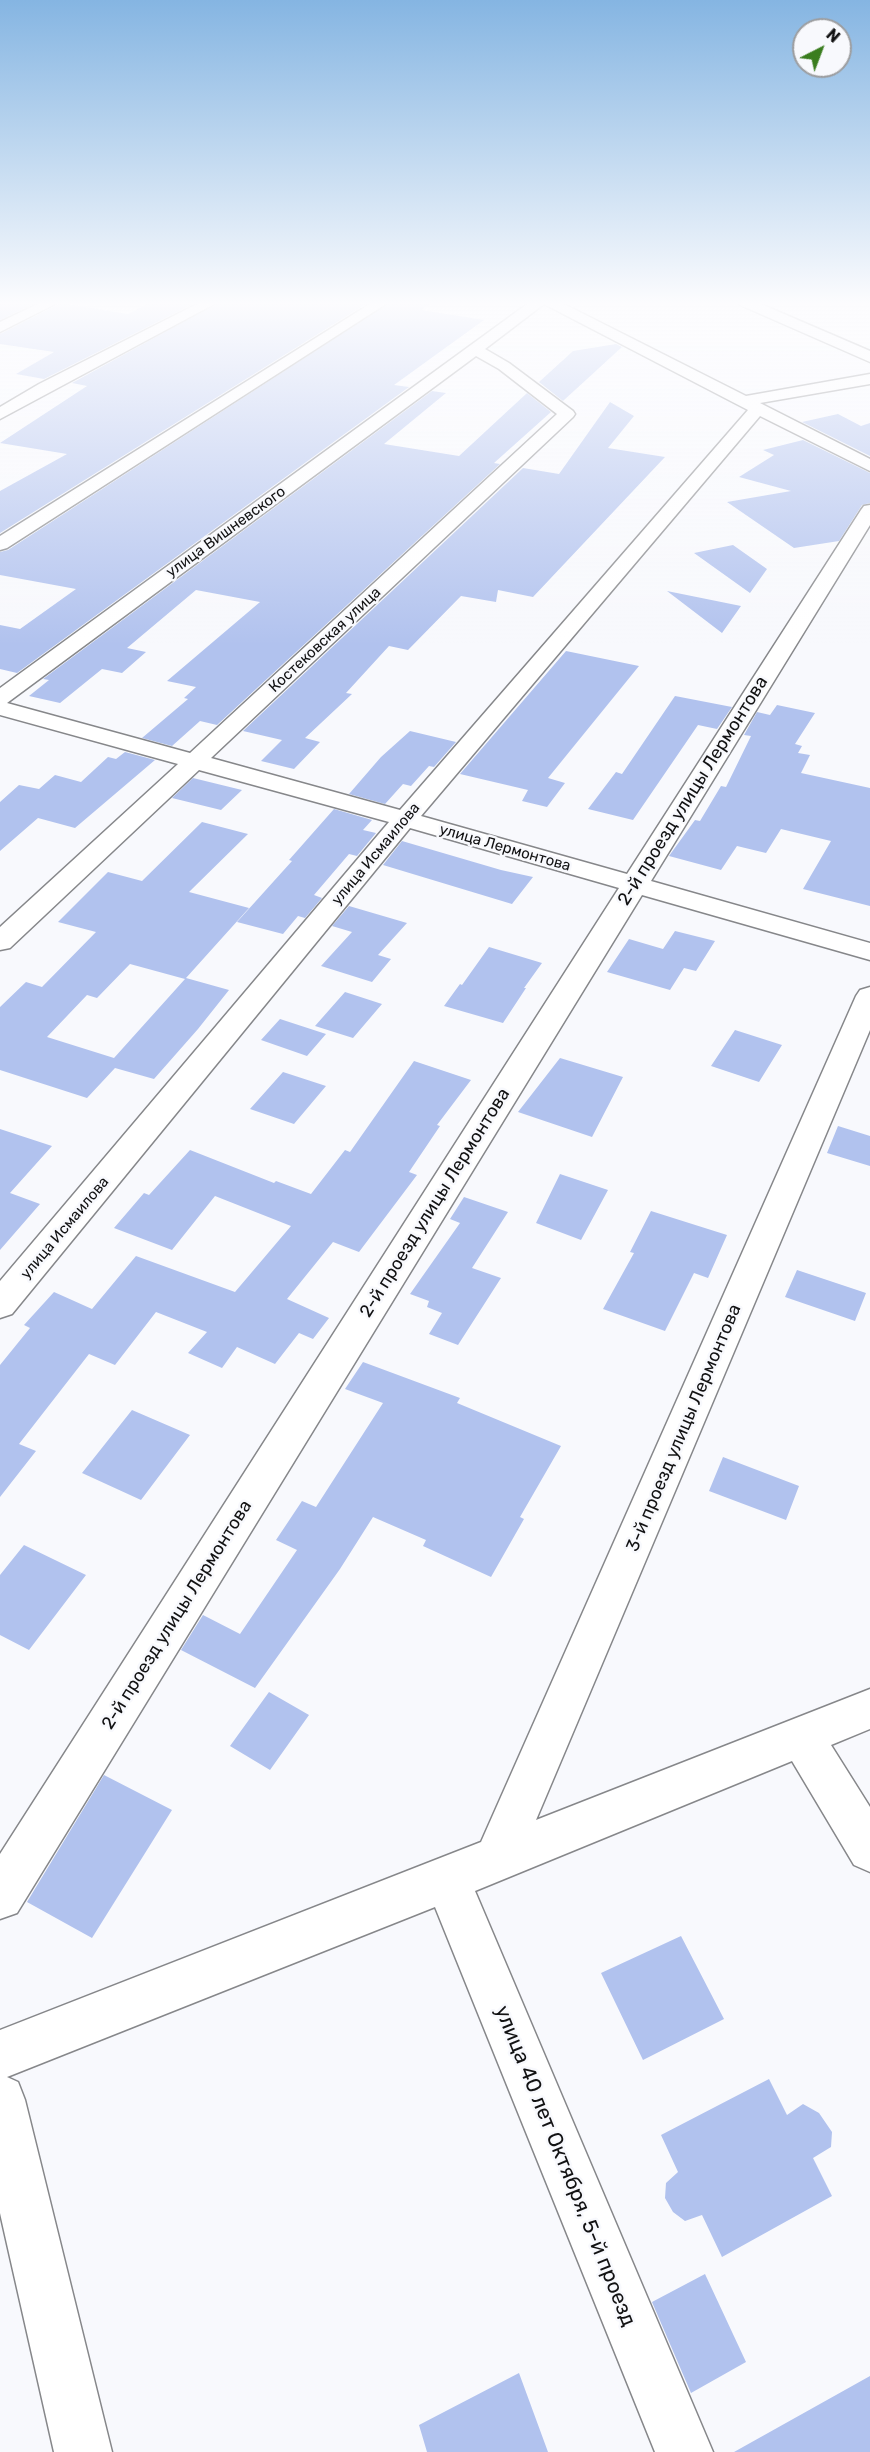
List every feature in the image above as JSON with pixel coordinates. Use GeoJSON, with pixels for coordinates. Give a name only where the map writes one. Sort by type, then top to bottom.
{"type":"FeatureCollection","features":[{"type":"Feature","properties":{"kind":"street"},"geometry":{"type":"LineString","coordinates":[[0,544],[201,416]]}},
{"type":"Feature","properties":{"kind":"street","name":"улица Вишневского"},"geometry":{"type":"LineString","coordinates":[[0,699],[383,416]]}},
{"type":"Feature","properties":{"kind":"street","name":"Костековская улица"},"geometry":{"type":"LineString","coordinates":[[0,942],[564,416]]}},
{"type":"Feature","properties":{"kind":"street","name":"улица Исмаилова"},"geometry":{"type":"LineString","coordinates":[[0,1305],[741,416]]}},
{"type":"Feature","properties":{"kind":"street"},"geometry":{"type":"LineString","coordinates":[[773,416],[870,466]]}},
{"type":"Feature","properties":{"kind":"street","name":"2-й проезд улицы Лермонтова"},"geometry":{"type":"LineString","coordinates":[[0,1896],[870,510]]}},
{"type":"Feature","properties":{"kind":"street","name":"улица Лермонтова"},"geometry":{"type":"LineString","coordinates":[[0,708],[405,819],[870,952]]}},
{"type":"Feature","properties":{"kind":"street","name":"3-й проезд улицы Лермонтова"},"geometry":{"type":"LineString","coordinates":[[497,1859],[870,996]]}},
{"type":"Feature","properties":{"kind":"street"},"geometry":{"type":"LineString","coordinates":[[0,2055],[870,1709]]}},
{"type":"Feature","properties":{"kind":"street"},"geometry":{"type":"LineString","coordinates":[[801,1736],[870,1849]]}},
{"type":"Feature","properties":{"kind":"street","name":"улица 40 лет Октября, 5-й проезд"},"geometry":{"type":"LineString","coordinates":[[447,1879],[684,2452]]}},
{"type":"Feature","properties":{"kind":"street"},"geometry":{"type":"LineString","coordinates":[[0,2100],[83,2452]]}},
{"type":"Feature","properties":{"kind":"building"},"geometry":{"type":"Polygon","coordinates":[[[41,416],[186,416],[0,533],[0,491],[67,454],[0,443],[41,416]]]}},
{"type":"Feature","properties":{"kind":"building"},"geometry":{"type":"Polygon","coordinates":[[[214,416],[369,416],[17,673],[0,669],[0,625],[20,629],[76,589],[0,575],[0,552],[8,550],[214,416]]]}},
{"type":"Feature","properties":{"kind":"building"},"geometry":{"type":"Polygon","coordinates":[[[398,416],[418,416],[384,444],[459,456],[502,416],[546,416],[494,463],[500,464],[217,725],[200,721],[172,746],[142,738],[188,699],[184,698],[196,687],[167,681],[260,602],[196,590],[127,648],[146,652],[122,673],[102,669],[60,703],[29,696],[49,680],[43,679],[398,416]]]}},
{"type":"Feature","properties":{"kind":"building"},"geometry":{"type":"Polygon","coordinates":[[[600,416],[634,416],[608,448],[665,457],[533,597],[498,590],[496,602],[461,596],[408,650],[389,646],[346,693],[352,694],[305,738],[320,742],[294,769],[261,761],[282,740],[243,731],[523,468],[559,474],[600,416]]]}},
{"type":"Feature","properties":{"kind":"building"},"geometry":{"type":"Polygon","coordinates":[[[827,416],[843,416],[861,426],[870,423],[870,456],[802,422],[827,416]]]}},
{"type":"Feature","properties":{"kind":"building"},"geometry":{"type":"Polygon","coordinates":[[[803,440],[870,473],[870,503],[862,505],[839,541],[794,548],[727,502],[791,491],[739,477],[774,455],[763,450],[803,440]]]}},
{"type":"Feature","properties":{"kind":"building"},"geometry":{"type":"Polygon","coordinates":[[[733,545],[767,569],[750,593],[694,553],[733,545]]]}},
{"type":"Feature","properties":{"kind":"building"},"geometry":{"type":"Polygon","coordinates":[[[667,591],[741,606],[722,633],[667,591]]]}},
{"type":"Feature","properties":{"kind":"building"},"geometry":{"type":"Polygon","coordinates":[[[566,651],[639,666],[548,778],[565,783],[547,807],[522,801],[528,790],[460,774],[566,651]]]}},
{"type":"Feature","properties":{"kind":"building"},"geometry":{"type":"Polygon","coordinates":[[[675,696],[732,707],[717,729],[698,725],[633,820],[588,809],[616,772],[622,774],[675,696]]]}},
{"type":"Feature","properties":{"kind":"building"},"geometry":{"type":"Polygon","coordinates":[[[777,705],[815,713],[795,744],[802,746],[798,753],[810,755],[801,773],[870,788],[870,906],[803,889],[831,841],[781,829],[766,853],[737,846],[721,870],[669,856],[695,820],[700,821],[721,786],[726,787],[751,736],[744,735],[757,712],[770,715],[777,705]]]}},
{"type":"Feature","properties":{"kind":"building"},"geometry":{"type":"Polygon","coordinates":[[[410,731],[456,742],[434,767],[429,766],[411,786],[403,784],[385,804],[349,794],[381,757],[410,731]]]}},
{"type":"Feature","properties":{"kind":"building"},"geometry":{"type":"Polygon","coordinates":[[[125,752],[155,760],[75,828],[38,818],[0,851],[0,802],[19,785],[39,789],[55,775],[81,782],[108,757],[116,759],[125,752]]]}},
{"type":"Feature","properties":{"kind":"building"},"geometry":{"type":"Polygon","coordinates":[[[193,778],[242,790],[221,810],[172,798],[193,778]]]}},
{"type":"Feature","properties":{"kind":"building"},"geometry":{"type":"Polygon","coordinates":[[[334,809],[372,820],[363,830],[376,833],[357,856],[349,854],[314,895],[322,898],[305,918],[298,916],[283,934],[237,922],[292,861],[289,860],[334,809]]]}},
{"type":"Feature","properties":{"kind":"building"},"geometry":{"type":"Polygon","coordinates":[[[202,822],[248,834],[189,892],[249,908],[186,978],[229,990],[154,1079],[115,1068],[87,1098],[0,1070],[0,1007],[26,982],[42,987],[96,932],[58,922],[108,872],[142,881],[202,822]],[[130,964],[97,998],[87,995],[47,1037],[114,1058],[185,979],[130,964]]]}},
{"type":"Feature","properties":{"kind":"building"},"geometry":{"type":"Polygon","coordinates":[[[402,841],[533,877],[512,904],[383,865],[402,841]]]}},
{"type":"Feature","properties":{"kind":"building"},"geometry":{"type":"Polygon","coordinates":[[[349,906],[407,923],[378,955],[391,959],[372,982],[321,966],[352,932],[332,926],[349,906]]]}},
{"type":"Feature","properties":{"kind":"building"},"geometry":{"type":"Polygon","coordinates":[[[675,931],[715,941],[696,971],[684,968],[670,990],[607,972],[629,939],[663,949],[675,931]]]}},
{"type":"Feature","properties":{"kind":"building"},"geometry":{"type":"Polygon","coordinates":[[[489,947],[542,963],[503,1023],[444,1006],[489,947]]]}},
{"type":"Feature","properties":{"kind":"building"},"geometry":{"type":"Polygon","coordinates":[[[345,992],[382,1004],[353,1038],[315,1026],[345,992]]]}},
{"type":"Feature","properties":{"kind":"building"},"geometry":{"type":"Polygon","coordinates":[[[280,1019],[326,1034],[307,1056],[261,1040],[280,1019]]]}},
{"type":"Feature","properties":{"kind":"building"},"geometry":{"type":"Polygon","coordinates":[[[735,1030],[782,1045],[759,1082],[711,1066],[735,1030]]]}},
{"type":"Feature","properties":{"kind":"building"},"geometry":{"type":"Polygon","coordinates":[[[560,1058],[623,1077],[592,1137],[518,1112],[560,1058]]]}},
{"type":"Feature","properties":{"kind":"building"},"geometry":{"type":"Polygon","coordinates":[[[414,1061],[471,1080],[437,1125],[440,1126],[409,1172],[417,1175],[359,1252],[333,1242],[287,1299],[329,1318],[313,1339],[299,1333],[275,1364],[237,1347],[222,1368],[188,1353],[207,1332],[156,1312],[115,1365],[89,1354],[19,1444],[36,1451],[0,1497],[0,1365],[30,1328],[24,1325],[54,1292],[92,1309],[136,1256],[235,1292],[291,1226],[215,1196],[172,1250],[114,1228],[144,1193],[149,1195],[190,1150],[274,1183],[276,1181],[311,1194],[345,1150],[350,1152],[414,1061]]]}},
{"type":"Feature","properties":{"kind":"building"},"geometry":{"type":"Polygon","coordinates":[[[283,1072],[326,1086],[294,1124],[250,1109],[283,1072]]]}},
{"type":"Feature","properties":{"kind":"building"},"geometry":{"type":"Polygon","coordinates":[[[838,1126],[870,1136],[870,1166],[827,1153],[838,1126]]]}},
{"type":"Feature","properties":{"kind":"building"},"geometry":{"type":"Polygon","coordinates":[[[0,1129],[52,1146],[10,1193],[40,1204],[0,1250],[0,1129]]]}},
{"type":"Feature","properties":{"kind":"building"},"geometry":{"type":"Polygon","coordinates":[[[560,1174],[608,1190],[581,1240],[536,1223],[560,1174]]]}},
{"type":"Feature","properties":{"kind":"building"},"geometry":{"type":"Polygon","coordinates":[[[464,1197],[508,1212],[472,1268],[501,1278],[458,1345],[429,1334],[442,1313],[427,1307],[429,1301],[410,1294],[460,1223],[450,1219],[464,1197]]]}},
{"type":"Feature","properties":{"kind":"building"},"geometry":{"type":"Polygon","coordinates":[[[651,1211],[727,1235],[708,1278],[694,1273],[665,1331],[603,1309],[634,1253],[630,1252],[651,1211]]]}},
{"type":"Feature","properties":{"kind":"building"},"geometry":{"type":"Polygon","coordinates":[[[797,1270],[866,1293],[855,1321],[785,1297],[797,1270]]]}},
{"type":"Feature","properties":{"kind":"building"},"geometry":{"type":"Polygon","coordinates":[[[363,1362],[460,1398],[457,1403],[561,1446],[520,1517],[524,1519],[491,1577],[423,1546],[426,1540],[373,1517],[340,1569],[255,1688],[181,1650],[203,1615],[240,1634],[297,1550],[276,1540],[302,1501],[316,1507],[383,1403],[345,1389],[363,1362]]]}},
{"type":"Feature","properties":{"kind":"building"},"geometry":{"type":"Polygon","coordinates":[[[132,1410],[190,1435],[141,1500],[82,1473],[132,1410]]]}},
{"type":"Feature","properties":{"kind":"building"},"geometry":{"type":"Polygon","coordinates":[[[723,1457],[799,1486],[786,1520],[709,1491],[723,1457]]]}},
{"type":"Feature","properties":{"kind":"building"},"geometry":{"type":"Polygon","coordinates":[[[24,1545],[86,1575],[29,1650],[0,1635],[0,1575],[24,1545]]]}},
{"type":"Feature","properties":{"kind":"building"},"geometry":{"type":"Polygon","coordinates":[[[269,1692],[309,1715],[270,1770],[230,1746],[269,1692]]]}},
{"type":"Feature","properties":{"kind":"building"},"geometry":{"type":"Polygon","coordinates":[[[104,1775],[172,1810],[92,1938],[27,1902],[104,1775]]]}},
{"type":"Feature","properties":{"kind":"building"},"geometry":{"type":"Polygon","coordinates":[[[681,1936],[724,2019],[643,2060],[601,1973],[681,1936]]]}},
{"type":"Feature","properties":{"kind":"building"},"geometry":{"type":"Polygon","coordinates":[[[769,2079],[787,2115],[803,2104],[819,2113],[832,2132],[831,2147],[813,2158],[832,2196],[722,2257],[702,2215],[685,2221],[673,2212],[665,2198],[666,2183],[678,2172],[661,2135],[769,2079]]]}},
{"type":"Feature","properties":{"kind":"building"},"geometry":{"type":"Polygon","coordinates":[[[705,2274],[746,2362],[691,2393],[652,2302],[705,2274]]]}},
{"type":"Feature","properties":{"kind":"building"},"geometry":{"type":"Polygon","coordinates":[[[519,2373],[548,2452],[427,2452],[419,2425],[519,2373]]]}},
{"type":"Feature","properties":{"kind":"building"},"geometry":{"type":"Polygon","coordinates":[[[870,2376],[870,2452],[734,2452],[870,2376]]]}}]}
